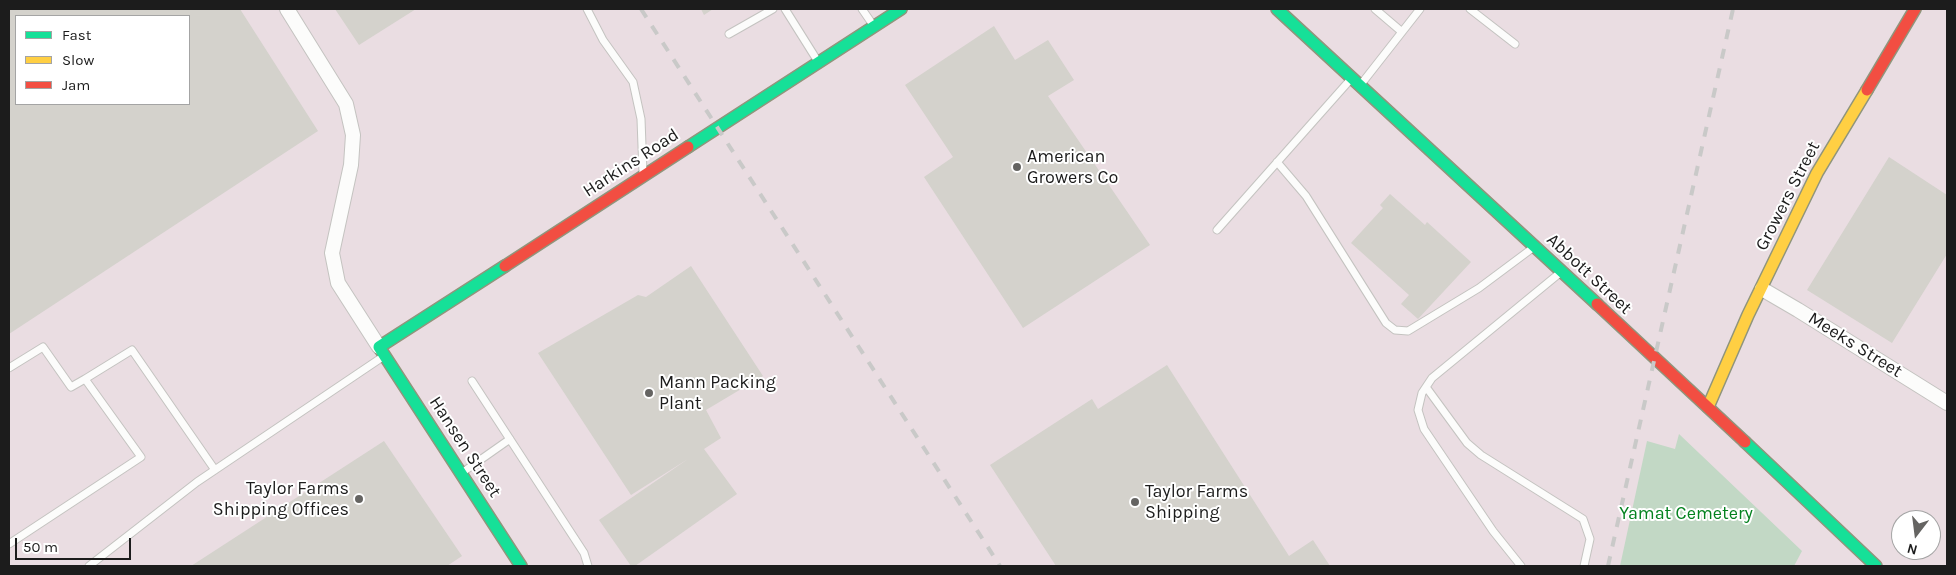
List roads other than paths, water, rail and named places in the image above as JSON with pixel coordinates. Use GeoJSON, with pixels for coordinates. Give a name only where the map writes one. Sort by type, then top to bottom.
{"type":"FeatureCollection","features":[{"type":"Feature","properties":{"kind":"street"},"geometry":{"type":"LineString","coordinates":[[287,9],[346,104],[353,134],[351,165],[332,253],[338,283],[382,352]]}},
{"type":"Feature","properties":{"kind":"street","name":"Harkins Road"},"geometry":{"type":"LineString","coordinates":[[382,352],[644,176],[901,9]]}},
{"type":"Feature","properties":{"kind":"street","name":"Abbott Street"},"geometry":{"type":"LineString","coordinates":[[1277,9],[1876,566]]}},
{"type":"Feature","properties":{"kind":"street","name":"Growers Street"},"geometry":{"type":"LineString","coordinates":[[1708,408],[1762,288],[1817,173],[1915,9]]}},
{"type":"Feature","properties":{"kind":"street","name":"Meeks Street"},"geometry":{"type":"LineString","coordinates":[[1762,288],[1947,403]]}},
{"type":"Feature","properties":{"kind":"street","name":"Hansen Street"},"geometry":{"type":"LineString","coordinates":[[382,352],[521,566]]}},
{"type":"Feature","properties":{"kind":"lane"},"geometry":{"type":"LineString","coordinates":[[587,9],[603,40],[633,82],[641,119],[644,176]]}},
{"type":"Feature","properties":{"kind":"lane"},"geometry":{"type":"LineString","coordinates":[[729,34],[773,9]]}},
{"type":"Feature","properties":{"kind":"lane"},"geometry":{"type":"LineString","coordinates":[[785,9],[818,63]]}},
{"type":"Feature","properties":{"kind":"lane"},"geometry":{"type":"LineString","coordinates":[[862,9],[874,26]]}},
{"type":"Feature","properties":{"kind":"lane"},"geometry":{"type":"LineString","coordinates":[[1375,9],[1402,32]]}},
{"type":"Feature","properties":{"kind":"lane"},"geometry":{"type":"LineString","coordinates":[[1217,230],[1277,162],[1402,32],[1420,9]]}},
{"type":"Feature","properties":{"kind":"lane"},"geometry":{"type":"LineString","coordinates":[[1470,9],[1515,44]]}},
{"type":"Feature","properties":{"kind":"lane"},"geometry":{"type":"LineString","coordinates":[[1277,162],[1306,196],[1386,323],[1395,330],[1408,331],[1472,293],[1534,247]]}},
{"type":"Feature","properties":{"kind":"lane"},"geometry":{"type":"LineString","coordinates":[[1520,566],[1493,531],[1424,429],[1418,410],[1422,393],[1432,378],[1562,272]]}},
{"type":"Feature","properties":{"kind":"lane"},"geometry":{"type":"LineString","coordinates":[[9,368],[42,346],[71,388],[132,350],[215,470]]}},
{"type":"Feature","properties":{"kind":"lane"},"geometry":{"type":"LineString","coordinates":[[88,566],[215,470],[382,352]]}},
{"type":"Feature","properties":{"kind":"lane"},"geometry":{"type":"LineString","coordinates":[[9,544],[141,456],[85,379]]}},
{"type":"Feature","properties":{"kind":"lane"},"geometry":{"type":"LineString","coordinates":[[472,381],[584,553],[588,566]]}},
{"type":"Feature","properties":{"kind":"lane"},"geometry":{"type":"LineString","coordinates":[[1426,387],[1467,443],[1481,455],[1583,520],[1590,539],[1584,566]]}},
{"type":"Feature","properties":{"kind":"lane"},"geometry":{"type":"LineString","coordinates":[[461,474],[510,439]]}},
{"type":"Feature","properties":{"kind":"railway"},"geometry":{"type":"LineString","coordinates":[[641,9],[1000,566]]}},
{"type":"Feature","properties":{"kind":"railway"},"geometry":{"type":"LineString","coordinates":[[1608,566],[1733,9]]}},
{"type":"Feature","properties":{"kind":"place","name":"American Growers Co"},"geometry":{"type":"Point","coordinates":[1017,167]}},
{"type":"Feature","properties":{"kind":"place","name":"Mann Packing Plant"},"geometry":{"type":"Point","coordinates":[649,393]}},
{"type":"Feature","properties":{"kind":"place","name":"Taylor Farms Shipping Offices"},"geometry":{"type":"Point","coordinates":[359,499]}},
{"type":"Feature","properties":{"kind":"place","name":"Taylor Farms Shipping"},"geometry":{"type":"Point","coordinates":[1135,502]}},
{"type":"Feature","properties":{"kind":"park label","name":"Yamat Cemetery"},"geometry":{"type":"Point","coordinates":[1686,514]}}]}
